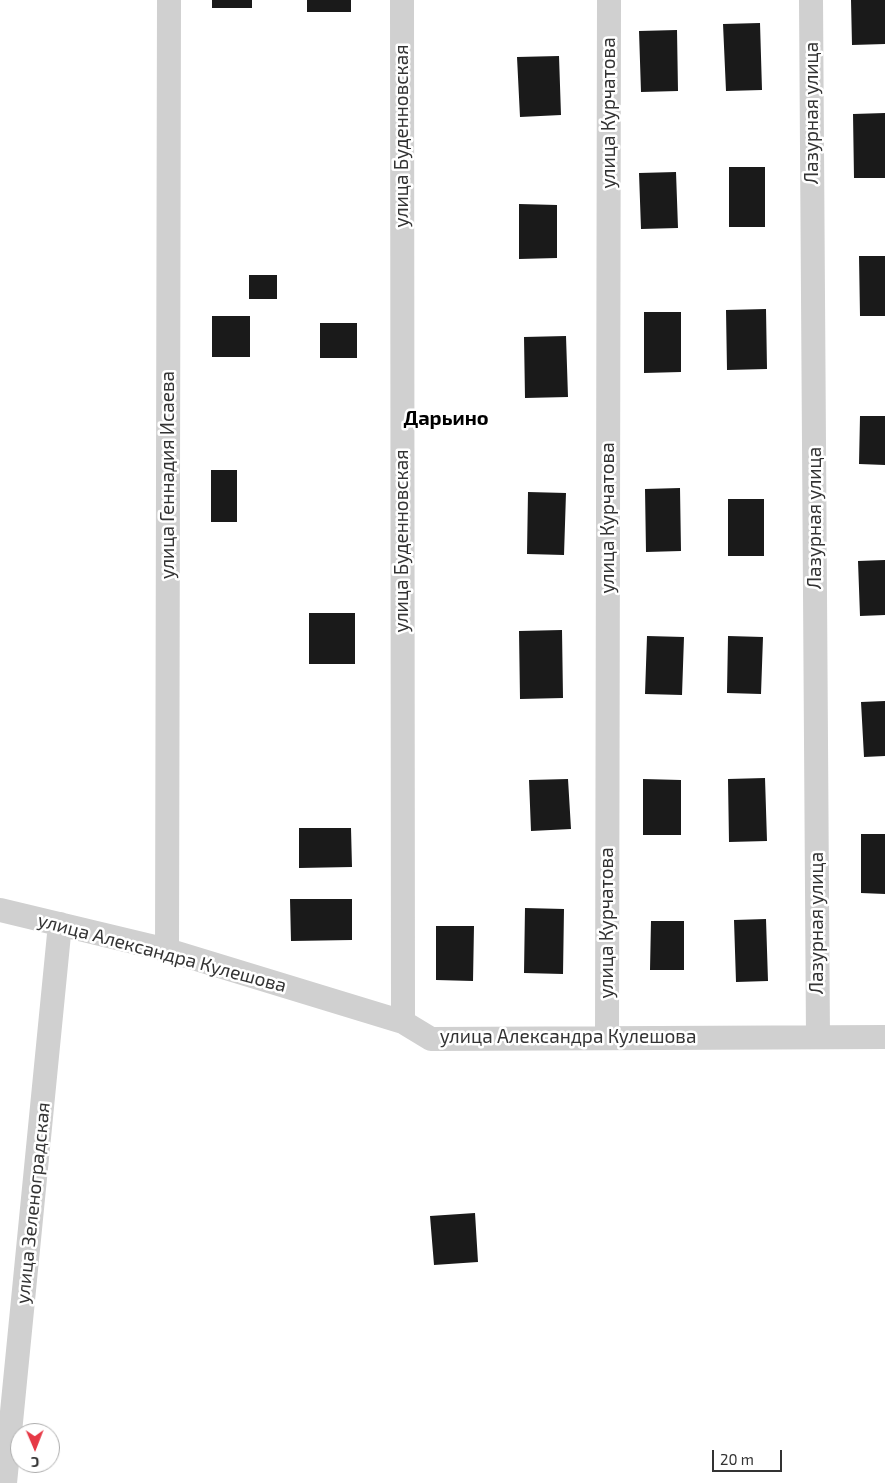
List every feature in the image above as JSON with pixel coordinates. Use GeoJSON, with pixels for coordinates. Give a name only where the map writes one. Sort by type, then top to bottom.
{"type":"FeatureCollection","features":[{"type":"Feature","properties":{"kind":"street","name":"улица Геннадия Исаева"},"geometry":{"type":"LineString","coordinates":[[167,950],[169,0]]}},
{"type":"Feature","properties":{"kind":"street","name":"улица Буденновская"},"geometry":{"type":"LineString","coordinates":[[402,0],[403,1022]]}},
{"type":"Feature","properties":{"kind":"street","name":"улица Курчатова"},"geometry":{"type":"LineString","coordinates":[[607,1037],[609,0]]}},
{"type":"Feature","properties":{"kind":"street","name":"Лазурная улица"},"geometry":{"type":"LineString","coordinates":[[812,0],[818,1036]]}},
{"type":"Feature","properties":{"kind":"street","name":"улица Александра Кулешова"},"geometry":{"type":"LineString","coordinates":[[0,910],[167,950],[403,1022],[431,1038],[885,1036]]}},
{"type":"Feature","properties":{"kind":"street","name":"улица Зеленоградская"},"geometry":{"type":"LineString","coordinates":[[5,1483],[60,924]]}},
{"type":"Feature","properties":{"kind":"building"},"geometry":{"type":"Polygon","coordinates":[[[212,0],[252,0],[252,8],[212,8],[212,0]]]}},
{"type":"Feature","properties":{"kind":"building"},"geometry":{"type":"Polygon","coordinates":[[[307,0],[351,0],[351,12],[307,12],[307,0]]]}},
{"type":"Feature","properties":{"kind":"building"},"geometry":{"type":"Polygon","coordinates":[[[851,0],[885,0],[885,44],[852,45],[851,0]]]}},
{"type":"Feature","properties":{"kind":"building"},"geometry":{"type":"Polygon","coordinates":[[[760,23],[762,90],[726,91],[723,24],[760,23]]]}},
{"type":"Feature","properties":{"kind":"building"},"geometry":{"type":"Polygon","coordinates":[[[677,30],[678,91],[641,92],[639,31],[677,30]]]}},
{"type":"Feature","properties":{"kind":"building"},"geometry":{"type":"Polygon","coordinates":[[[559,56],[561,115],[520,117],[517,57],[559,56]]]}},
{"type":"Feature","properties":{"kind":"building"},"geometry":{"type":"Polygon","coordinates":[[[885,113],[885,178],[854,178],[853,114],[885,113]]]}},
{"type":"Feature","properties":{"kind":"building"},"geometry":{"type":"Polygon","coordinates":[[[729,167],[765,167],[765,227],[729,227],[729,167]]]}},
{"type":"Feature","properties":{"kind":"building"},"geometry":{"type":"Polygon","coordinates":[[[676,172],[678,228],[641,229],[639,173],[676,172]]]}},
{"type":"Feature","properties":{"kind":"building"},"geometry":{"type":"Polygon","coordinates":[[[519,204],[557,205],[557,258],[519,259],[519,204]]]}},
{"type":"Feature","properties":{"kind":"building"},"geometry":{"type":"Polygon","coordinates":[[[859,256],[885,256],[885,316],[860,316],[859,256]]]}},
{"type":"Feature","properties":{"kind":"building"},"geometry":{"type":"Polygon","coordinates":[[[249,275],[277,275],[277,299],[249,299],[249,275]]]}},
{"type":"Feature","properties":{"kind":"building"},"geometry":{"type":"Polygon","coordinates":[[[766,309],[767,369],[727,370],[726,310],[766,309]]]}},
{"type":"Feature","properties":{"kind":"building"},"geometry":{"type":"Polygon","coordinates":[[[644,312],[681,312],[681,372],[644,373],[644,312]]]}},
{"type":"Feature","properties":{"kind":"building"},"geometry":{"type":"Polygon","coordinates":[[[212,316],[250,316],[250,357],[212,357],[212,316]]]}},
{"type":"Feature","properties":{"kind":"building"},"geometry":{"type":"Polygon","coordinates":[[[320,323],[357,323],[357,358],[320,358],[320,323]]]}},
{"type":"Feature","properties":{"kind":"building"},"geometry":{"type":"Polygon","coordinates":[[[566,336],[568,397],[525,398],[524,337],[566,336]]]}},
{"type":"Feature","properties":{"kind":"building"},"geometry":{"type":"Polygon","coordinates":[[[860,416],[885,416],[885,465],[859,464],[860,416]]]}},
{"type":"Feature","properties":{"kind":"building"},"geometry":{"type":"Polygon","coordinates":[[[211,470],[237,470],[237,522],[211,522],[211,470]]]}},
{"type":"Feature","properties":{"kind":"building"},"geometry":{"type":"Polygon","coordinates":[[[680,488],[681,551],[646,552],[645,489],[680,488]]]}},
{"type":"Feature","properties":{"kind":"building"},"geometry":{"type":"Polygon","coordinates":[[[528,492],[566,493],[564,555],[527,554],[528,492]]]}},
{"type":"Feature","properties":{"kind":"building"},"geometry":{"type":"Polygon","coordinates":[[[728,499],[764,499],[764,556],[728,556],[728,499]]]}},
{"type":"Feature","properties":{"kind":"building"},"geometry":{"type":"Polygon","coordinates":[[[885,560],[885,615],[860,616],[858,561],[885,560]]]}},
{"type":"Feature","properties":{"kind":"building"},"geometry":{"type":"Polygon","coordinates":[[[309,613],[355,613],[355,664],[309,664],[309,613]]]}},
{"type":"Feature","properties":{"kind":"building"},"geometry":{"type":"Polygon","coordinates":[[[562,630],[563,698],[520,699],[519,631],[562,630]]]}},
{"type":"Feature","properties":{"kind":"building"},"geometry":{"type":"Polygon","coordinates":[[[647,636],[684,637],[682,695],[645,694],[647,636]]]}},
{"type":"Feature","properties":{"kind":"building"},"geometry":{"type":"Polygon","coordinates":[[[728,636],[763,637],[761,694],[727,693],[728,636]]]}},
{"type":"Feature","properties":{"kind":"building"},"geometry":{"type":"Polygon","coordinates":[[[885,701],[885,756],[864,757],[861,702],[885,701]]]}},
{"type":"Feature","properties":{"kind":"building"},"geometry":{"type":"Polygon","coordinates":[[[765,778],[767,841],[729,842],[728,779],[765,778]]]}},
{"type":"Feature","properties":{"kind":"building"},"geometry":{"type":"Polygon","coordinates":[[[568,779],[571,829],[531,831],[529,780],[568,779]]]}},
{"type":"Feature","properties":{"kind":"building"},"geometry":{"type":"Polygon","coordinates":[[[643,779],[681,780],[681,835],[643,835],[643,779]]]}},
{"type":"Feature","properties":{"kind":"building"},"geometry":{"type":"Polygon","coordinates":[[[299,828],[351,828],[352,867],[299,868],[299,828]]]}},
{"type":"Feature","properties":{"kind":"building"},"geometry":{"type":"Polygon","coordinates":[[[861,834],[885,834],[885,894],[861,893],[861,834]]]}},
{"type":"Feature","properties":{"kind":"building"},"geometry":{"type":"Polygon","coordinates":[[[290,899],[352,899],[352,940],[291,941],[290,899]]]}},
{"type":"Feature","properties":{"kind":"building"},"geometry":{"type":"Polygon","coordinates":[[[525,908],[564,909],[563,974],[524,973],[525,908]]]}},
{"type":"Feature","properties":{"kind":"building"},"geometry":{"type":"Polygon","coordinates":[[[766,919],[768,981],[736,982],[734,920],[766,919]]]}},
{"type":"Feature","properties":{"kind":"building"},"geometry":{"type":"Polygon","coordinates":[[[651,921],[684,921],[684,970],[650,970],[651,921]]]}},
{"type":"Feature","properties":{"kind":"building"},"geometry":{"type":"Polygon","coordinates":[[[436,926],[474,926],[473,981],[436,980],[436,926]]]}},
{"type":"Feature","properties":{"kind":"building"},"geometry":{"type":"Polygon","coordinates":[[[475,1213],[478,1262],[434,1265],[430,1216],[475,1213]]]}},
{"type":"Feature","properties":{"kind":"district","name":"Дарьино"},"geometry":{"type":"Point","coordinates":[446,418]}}]}
